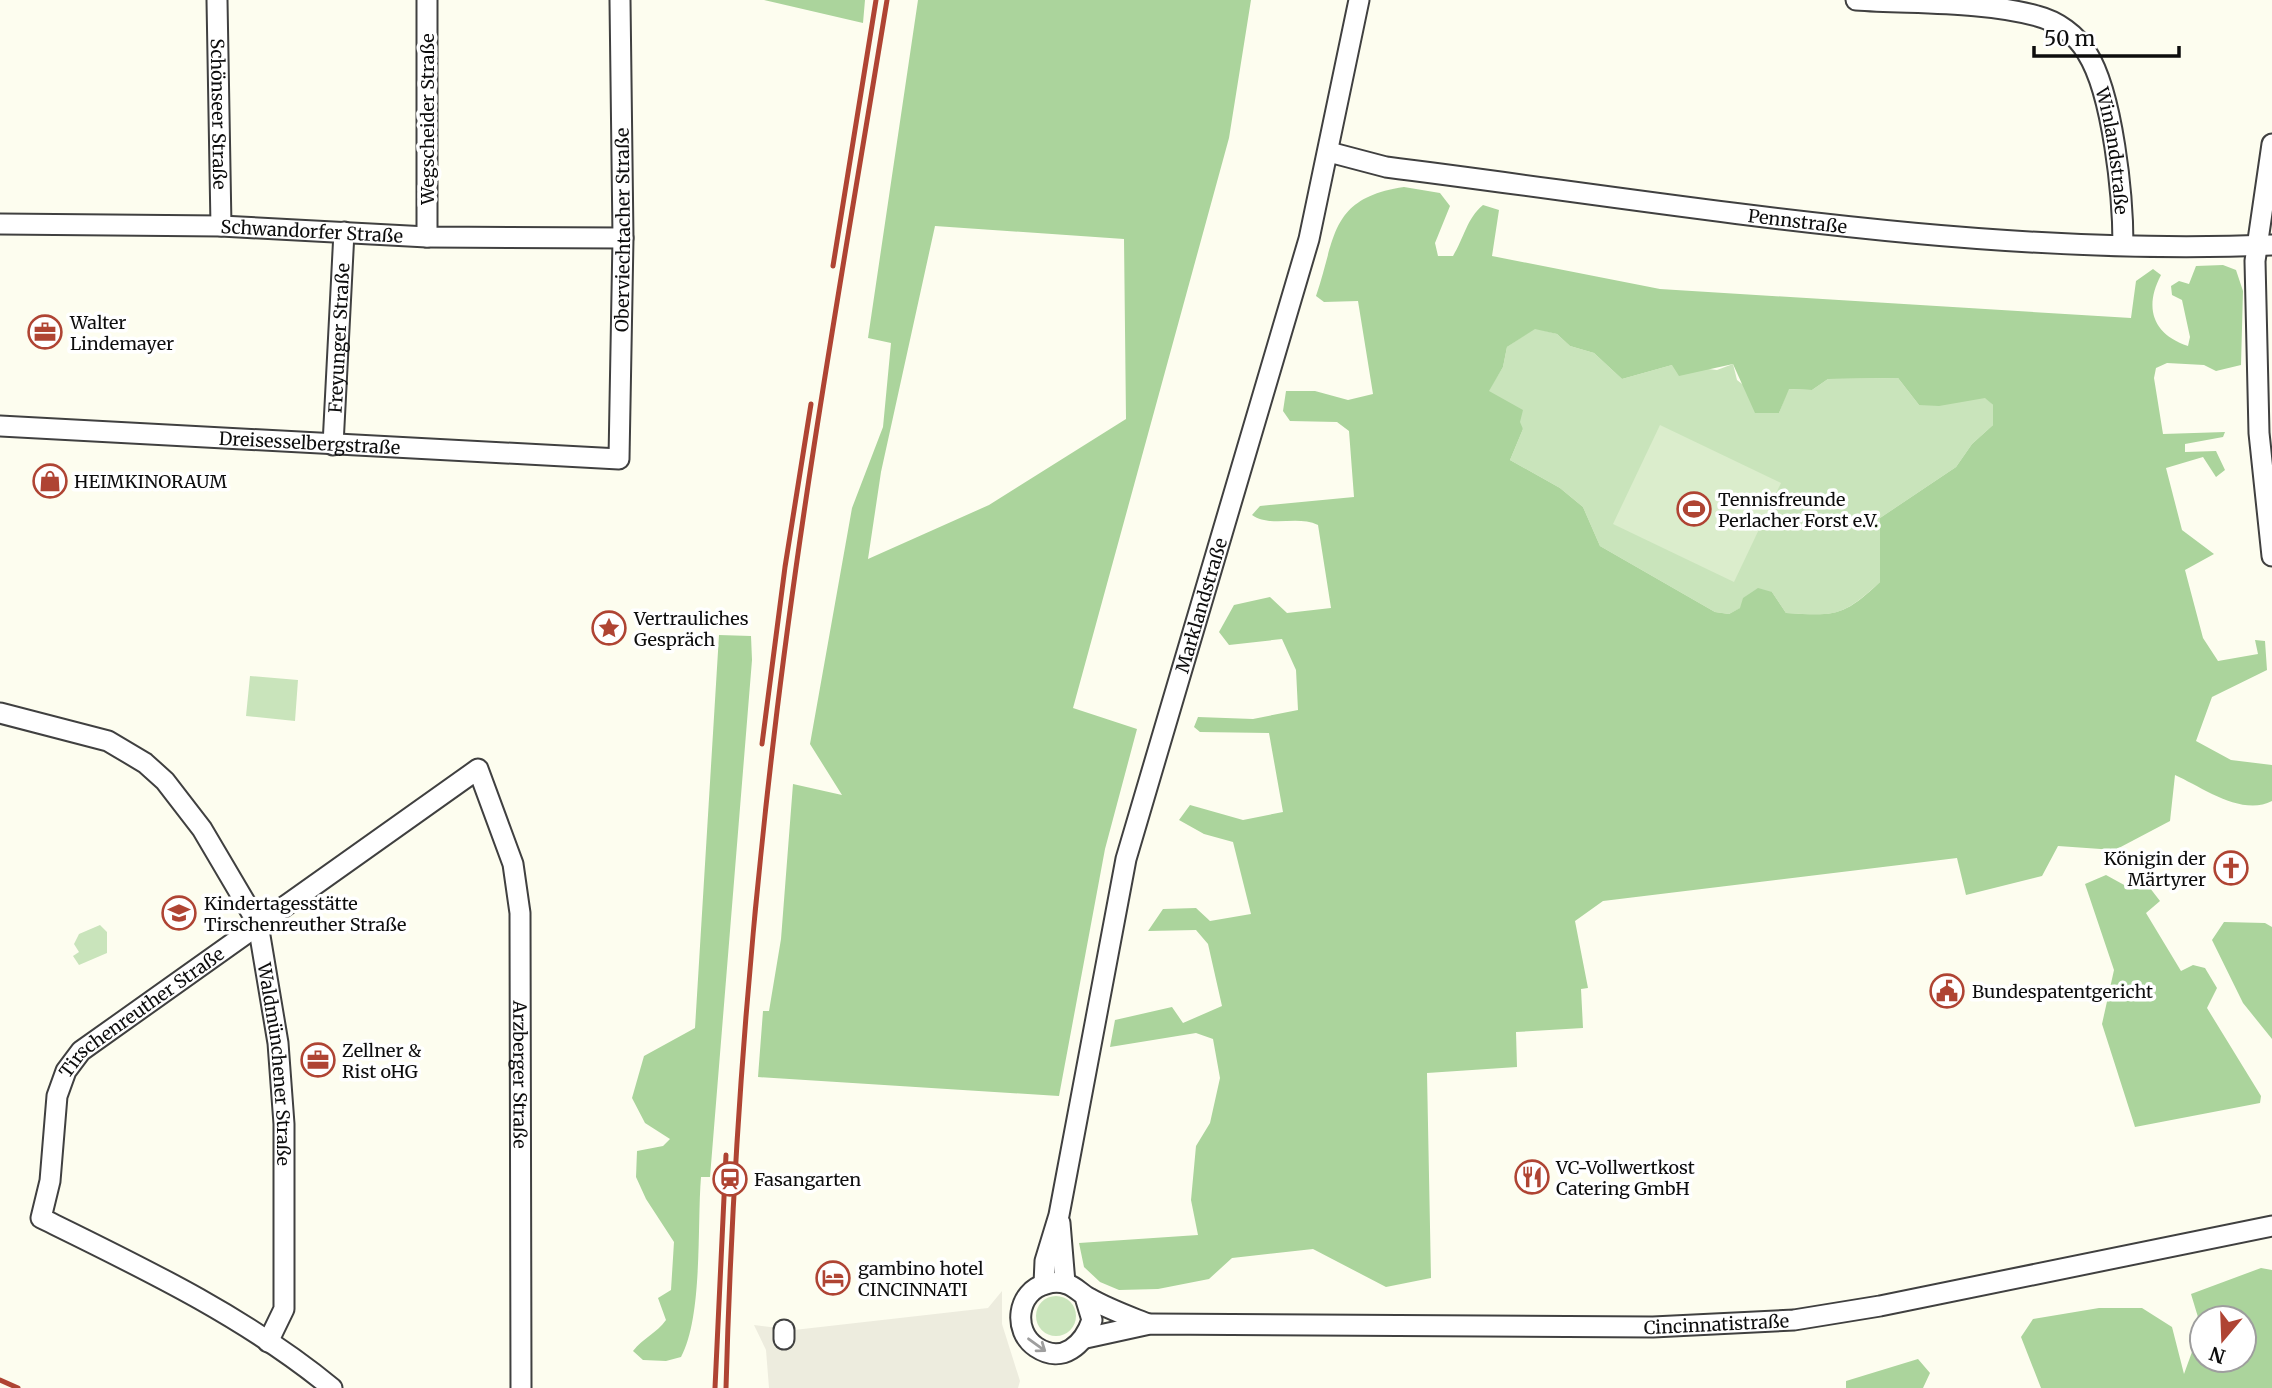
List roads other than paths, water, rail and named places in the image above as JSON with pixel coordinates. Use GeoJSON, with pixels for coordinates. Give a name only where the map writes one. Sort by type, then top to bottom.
{"type":"FeatureCollection","features":[{"type":"Feature","properties":{"kind":"street","name":"Schönseer Straße"},"geometry":{"type":"LineString","coordinates":[[217,0],[221,226]]}},
{"type":"Feature","properties":{"kind":"street","name":"Wegscheider Straße"},"geometry":{"type":"LineString","coordinates":[[427,0],[427,237]]}},
{"type":"Feature","properties":{"kind":"street","name":"Oberviechtacher Straße"},"geometry":{"type":"LineString","coordinates":[[619,459],[623,239],[620,0]]}},
{"type":"Feature","properties":{"kind":"street","name":"Marklandstraße"},"geometry":{"type":"LineString","coordinates":[[1044,1284],[1045,1261],[1059,1215],[1126,859],[1309,239],[1359,0]]}},
{"type":"Feature","properties":{"kind":"street","name":"Winlandstraße"},"geometry":{"type":"LineString","coordinates":[[1856,0],[2010,10],[2039,16],[2059,25],[2078,40],[2088,54],[2102,86],[2115,155],[2123,245]]}},
{"type":"Feature","properties":{"kind":"street"},"geometry":{"type":"LineString","coordinates":[[2272,144],[2264,245],[2259,432],[2272,556]]}},
{"type":"Feature","properties":{"kind":"street","name":"Pennstraße"},"geometry":{"type":"LineString","coordinates":[[1329,152],[1386,167],[1951,238],[2123,245],[2264,245]]}},
{"type":"Feature","properties":{"kind":"street","name":"Schwandorfer Straße"},"geometry":{"type":"LineString","coordinates":[[0,223],[221,226],[427,237],[623,239]]}},
{"type":"Feature","properties":{"kind":"street","name":"Freyunger Straße"},"geometry":{"type":"LineString","coordinates":[[333,445],[344,232]]}},
{"type":"Feature","properties":{"kind":"street","name":"Dreisesselbergstraße"},"geometry":{"type":"LineString","coordinates":[[0,426],[619,459]]}},
{"type":"Feature","properties":{"kind":"street","name":"Waldmünchener Straße"},"geometry":{"type":"LineString","coordinates":[[0,713],[108,741],[145,763],[165,781],[202,829],[258,924],[278,1043],[284,1124],[284,1308],[268,1342]]}},
{"type":"Feature","properties":{"kind":"street","name":"Tirschenreuther Straße"},"geometry":{"type":"LineString","coordinates":[[268,1342],[157,1275],[41,1218],[50,1181],[57,1096],[66,1071],[81,1051],[478,769]]}},
{"type":"Feature","properties":{"kind":"street","name":"Arzberger Straße"},"geometry":{"type":"LineString","coordinates":[[478,769],[513,864],[520,913],[521,1388]]}},
{"type":"Feature","properties":{"kind":"street","name":"Marklandstraße"},"geometry":{"type":"LineString","coordinates":[[1059,1215],[1065,1283]]}},
{"type":"Feature","properties":{"kind":"street","name":"Cincinnatistraße"},"geometry":{"type":"LineString","coordinates":[[1044,1284],[1035,1289],[1023,1304],[1021,1321],[1026,1337],[1039,1349],[1056,1353],[1072,1350],[1086,1339],[1150,1324],[1653,1327],[1794,1320],[1880,1306],[2272,1226]]}},
{"type":"Feature","properties":{"kind":"street"},"geometry":{"type":"LineString","coordinates":[[1044,1284],[1065,1283]]}},
{"type":"Feature","properties":{"kind":"street","name":"Cincinnatistraße"},"geometry":{"type":"LineString","coordinates":[[1065,1283],[1115,1312],[1150,1324]]}},
{"type":"Feature","properties":{"kind":"street"},"geometry":{"type":"LineString","coordinates":[[1085,1297],[1092,1320],[1086,1339]]}},
{"type":"Feature","properties":{"kind":"street"},"geometry":{"type":"LineString","coordinates":[[268,1342],[332,1388]]}},
{"type":"Feature","properties":{"kind":"railway"},"geometry":{"type":"LineString","coordinates":[[833,266],[876,0]]}},
{"type":"Feature","properties":{"kind":"railway"},"geometry":{"type":"LineString","coordinates":[[726,1388],[742,1062],[774,736],[812,460],[887,0]]}},
{"type":"Feature","properties":{"kind":"railway"},"geometry":{"type":"LineString","coordinates":[[762,744],[785,567],[811,404]]}},
{"type":"Feature","properties":{"kind":"railway"},"geometry":{"type":"LineString","coordinates":[[715,1388],[726,1155]]}},
{"type":"Feature","properties":{"kind":"railway"},"geometry":{"type":"LineString","coordinates":[[0,1380],[18,1388]]}},
{"type":"Feature","properties":{"kind":"place","name":"Walter Lindemayer"},"geometry":{"type":"Point","coordinates":[45,332]}},
{"type":"Feature","properties":{"kind":"place","name":"HEIMKINORAUM"},"geometry":{"type":"Point","coordinates":[50,481]}},
{"type":"Feature","properties":{"kind":"place","name":"Tennisfreunde Perlacher Forst e.V."},"geometry":{"type":"Point","coordinates":[1694,509]}},
{"type":"Feature","properties":{"kind":"place","name":"Vertrauliches Gespräch"},"geometry":{"type":"Point","coordinates":[609,628]}},
{"type":"Feature","properties":{"kind":"place","name":"Königin der Märtyrer"},"geometry":{"type":"Point","coordinates":[2231,868]}},
{"type":"Feature","properties":{"kind":"place","name":"Kindertagesstätte Tirschenreuther Straße"},"geometry":{"type":"Point","coordinates":[179,913]}},
{"type":"Feature","properties":{"kind":"place","name":"Bundespatentgericht"},"geometry":{"type":"Point","coordinates":[1947,991]}},
{"type":"Feature","properties":{"kind":"place","name":"Zellner & Rist oHG"},"geometry":{"type":"Point","coordinates":[318,1060]}},
{"type":"Feature","properties":{"kind":"place","name":"VC-Vollwertkost Catering GmbH"},"geometry":{"type":"Point","coordinates":[1532,1177]}},
{"type":"Feature","properties":{"kind":"place","name":"Fasangarten"},"geometry":{"type":"Point","coordinates":[730,1179]}},
{"type":"Feature","properties":{"kind":"place","name":"gambino hotel CINCINNATI"},"geometry":{"type":"Point","coordinates":[833,1278]}}]}
